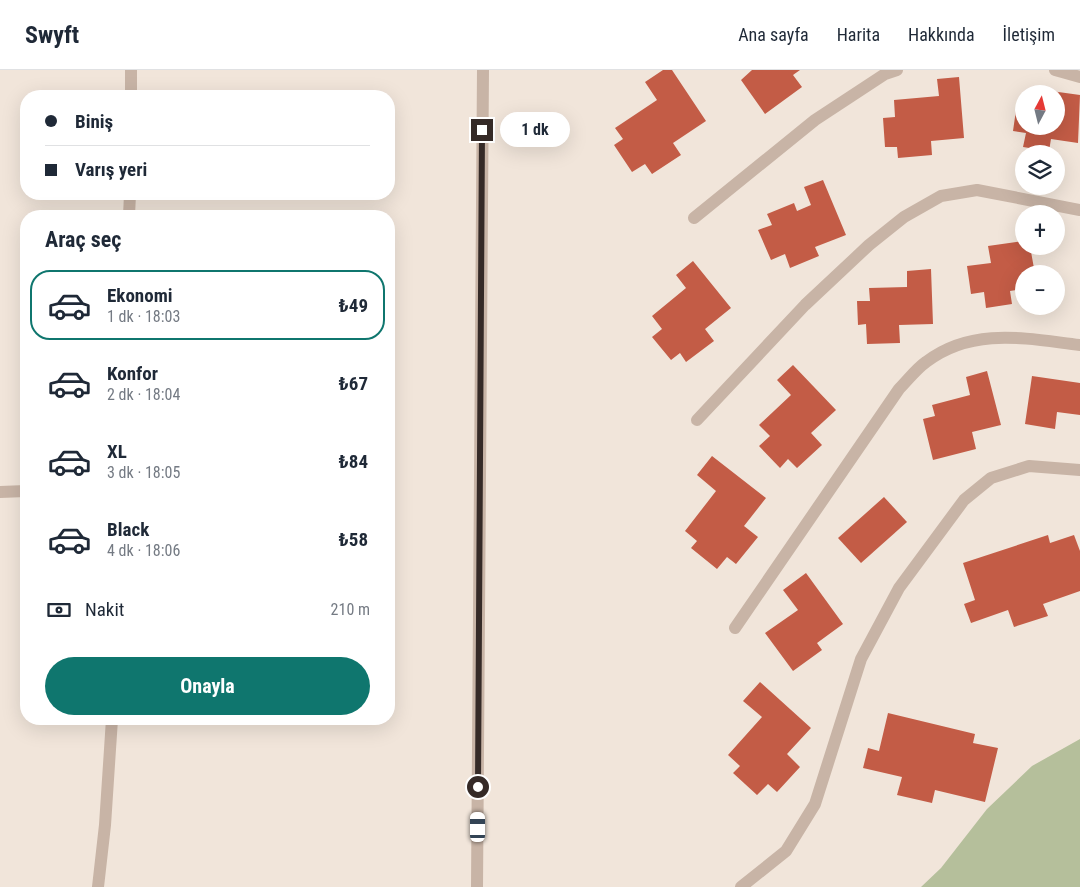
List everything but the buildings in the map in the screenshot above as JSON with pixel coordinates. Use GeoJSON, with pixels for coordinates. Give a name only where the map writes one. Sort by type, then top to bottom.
{"type":"FeatureCollection","features":[{"type":"Feature","properties":{"kind":"street"},"geometry":{"type":"LineString","coordinates":[[130,90],[131,70]]}},
{"type":"Feature","properties":{"kind":"street"},"geometry":{"type":"LineString","coordinates":[[478,887],[482,70]]}},
{"type":"Feature","properties":{"kind":"street"},"geometry":{"type":"LineString","coordinates":[[694,218],[815,120],[868,85],[897,70]]}},
{"type":"Feature","properties":{"kind":"street"},"geometry":{"type":"LineString","coordinates":[[1055,70],[1080,77]]}},
{"type":"Feature","properties":{"kind":"street"},"geometry":{"type":"LineString","coordinates":[[697,420],[805,305],[869,245],[904,217],[941,196],[977,190],[1080,210]]}},
{"type":"Feature","properties":{"kind":"street"},"geometry":{"type":"LineString","coordinates":[[735,628],[899,389],[927,361],[956,346],[994,336],[1029,337],[1080,345]]}},
{"type":"Feature","properties":{"kind":"street"},"geometry":{"type":"LineString","coordinates":[[741,887],[786,851],[815,804],[861,659],[899,588],[964,500],[991,478],[1029,466],[1080,470]]}},
{"type":"Feature","properties":{"kind":"street"},"geometry":{"type":"LineString","coordinates":[[0,492],[20,491]]}},
{"type":"Feature","properties":{"kind":"street"},"geometry":{"type":"LineString","coordinates":[[98,887],[106,825],[112,725]]}},
{"type":"Feature","properties":{"kind":"green space"},"geometry":{"type":"Polygon","coordinates":[[[1080,739],[1080,887],[921,887],[941,868],[987,809],[1032,766],[1080,739]]]}},
{"type":"Feature","properties":{"kind":"route"},"geometry":{"type":"LineString","coordinates":[[478,787],[482,130]]}}]}
